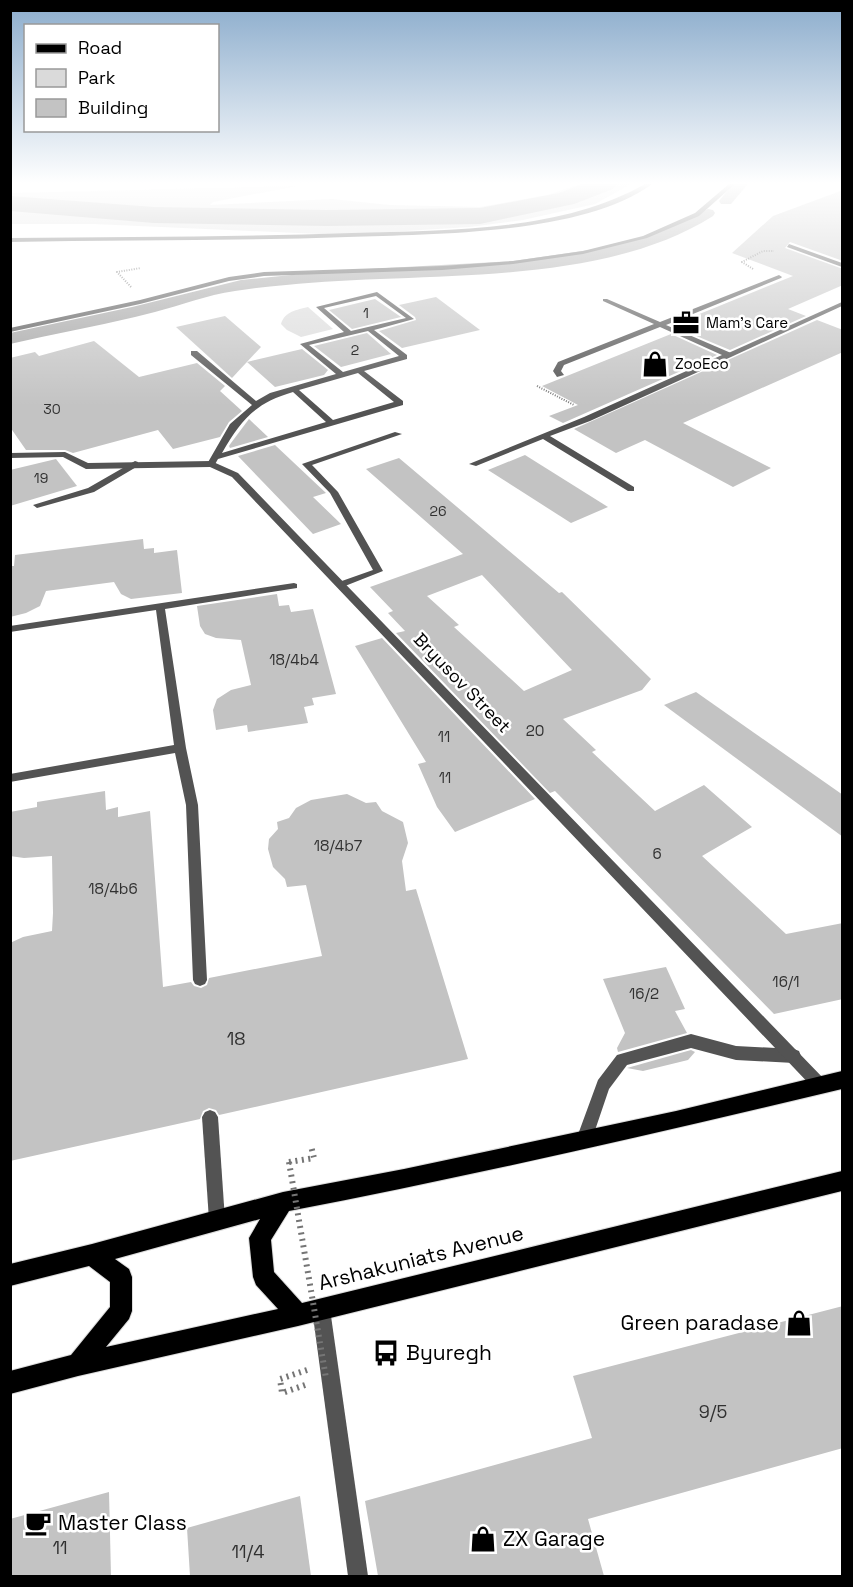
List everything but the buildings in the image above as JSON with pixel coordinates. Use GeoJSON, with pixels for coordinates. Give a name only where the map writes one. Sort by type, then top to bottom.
{"type":"FeatureCollection","features":[{"type":"Feature","properties":{"kind":"main road"},"geometry":{"type":"LineString","coordinates":[[10,1275],[92,1255],[283,1202],[404,1179],[584,1140],[843,1080]]}},
{"type":"Feature","properties":{"kind":"main road","name":"Arshakuniats Avenue"},"geometry":{"type":"LineString","coordinates":[[10,1383],[843,1181]]}},
{"type":"Feature","properties":{"kind":"main road"},"geometry":{"type":"LineString","coordinates":[[283,1202],[260,1238],[264,1277],[298,1315]]}},
{"type":"Feature","properties":{"kind":"main road"},"geometry":{"type":"LineString","coordinates":[[78,1365],[121,1311],[121,1277],[92,1255]]}},
{"type":"Feature","properties":{"kind":"street"},"geometry":{"type":"LineString","coordinates":[[10,330],[264,274],[514,263],[544,258]]}},
{"type":"Feature","properties":{"kind":"street"},"geometry":{"type":"LineString","coordinates":[[823,258],[843,265]]}},
{"type":"Feature","properties":{"kind":"street"},"geometry":{"type":"LineString","coordinates":[[560,375],[557,371],[561,364],[776,278]]}},
{"type":"Feature","properties":{"kind":"street"},"geometry":{"type":"LineString","coordinates":[[342,375],[304,344],[411,319],[377,294],[319,307],[349,333]]}},
{"type":"Feature","properties":{"kind":"street"},"geometry":{"type":"LineString","coordinates":[[605,300],[728,356]]}},
{"type":"Feature","properties":{"kind":"street"},"geometry":{"type":"LineString","coordinates":[[472,464],[587,420],[843,304]]}},
{"type":"Feature","properties":{"kind":"street"},"geometry":{"type":"LineString","coordinates":[[214,460],[233,426],[256,405],[273,394],[404,357],[369,329]]}},
{"type":"Feature","properties":{"kind":"street"},"geometry":{"type":"LineString","coordinates":[[194,353],[256,405]]}},
{"type":"Feature","properties":{"kind":"street"},"geometry":{"type":"LineString","coordinates":[[214,460],[330,422],[400,403],[359,370]]}},
{"type":"Feature","properties":{"kind":"street"},"geometry":{"type":"LineString","coordinates":[[294,389],[330,422]]}},
{"type":"Feature","properties":{"kind":"street"},"geometry":{"type":"LineString","coordinates":[[342,584],[378,571],[333,492],[306,464],[398,434]]}},
{"type":"Feature","properties":{"kind":"street"},"geometry":{"type":"LineString","coordinates":[[544,436],[631,489]]}},
{"type":"Feature","properties":{"kind":"street","name":"Bryusov Street"},"geometry":{"type":"LineString","coordinates":[[10,456],[65,454],[86,466],[214,460],[235,475],[820,1085]]}},
{"type":"Feature","properties":{"kind":"street"},"geometry":{"type":"LineString","coordinates":[[37,505],[91,490],[135,464]]}},
{"type":"Feature","properties":{"kind":"street"},"geometry":{"type":"LineString","coordinates":[[10,629],[294,586]]}},
{"type":"Feature","properties":{"kind":"street"},"geometry":{"type":"LineString","coordinates":[[160,606],[180,748],[192,805],[200,980]]}},
{"type":"Feature","properties":{"kind":"street"},"geometry":{"type":"LineString","coordinates":[[10,778],[180,748]]}},
{"type":"Feature","properties":{"kind":"street"},"geometry":{"type":"LineString","coordinates":[[584,1140],[603,1085],[622,1060],[691,1041],[736,1053],[794,1056]]}},
{"type":"Feature","properties":{"kind":"street"},"geometry":{"type":"LineString","coordinates":[[210,1117],[217,1220]]}},
{"type":"Feature","properties":{"kind":"street"},"geometry":{"type":"LineString","coordinates":[[321,1309],[358,1576]]}},
{"type":"Feature","properties":{"kind":"path"},"geometry":{"type":"LineString","coordinates":[[750,258],[742,262],[746,267],[776,278]]}},
{"type":"Feature","properties":{"kind":"path"},"geometry":{"type":"LineString","coordinates":[[133,289],[117,272],[141,268]]}},
{"type":"Feature","properties":{"kind":"path"},"geometry":{"type":"LineString","coordinates":[[537,386],[577,406]]}},
{"type":"Feature","properties":{"kind":"path"},"geometry":{"type":"LineString","coordinates":[[311,1146],[314,1158],[289,1162],[326,1378],[282,1393],[280,1379],[317,1366]]}},
{"type":"Feature","properties":{"kind":"green space"},"geometry":{"type":"Polygon","coordinates":[[[308,307],[333,329],[301,337],[281,324],[288,314],[308,307]]]}},
{"type":"Feature","properties":{"kind":"waterway"},"geometry":{"type":"LineString","coordinates":[[10,339],[135,312],[201,293],[241,285],[331,276],[467,270],[575,258]]}},
{"type":"Feature","properties":{"kind":"place","name":"Mam's Care"},"geometry":{"type":"Point","coordinates":[686,323]}},
{"type":"Feature","properties":{"kind":"place","name":"ZooEco"},"geometry":{"type":"Point","coordinates":[655,364]}},
{"type":"Feature","properties":{"kind":"place","name":"Green paradase"},"geometry":{"type":"Point","coordinates":[799,1323]}},
{"type":"Feature","properties":{"kind":"place","name":"Byuregh"},"geometry":{"type":"Point","coordinates":[386,1353]}},
{"type":"Feature","properties":{"kind":"place","name":"Master Class"},"geometry":{"type":"Point","coordinates":[38,1523]}},
{"type":"Feature","properties":{"kind":"place","name":"ZX Garage"},"geometry":{"type":"Point","coordinates":[483,1539]}}]}
